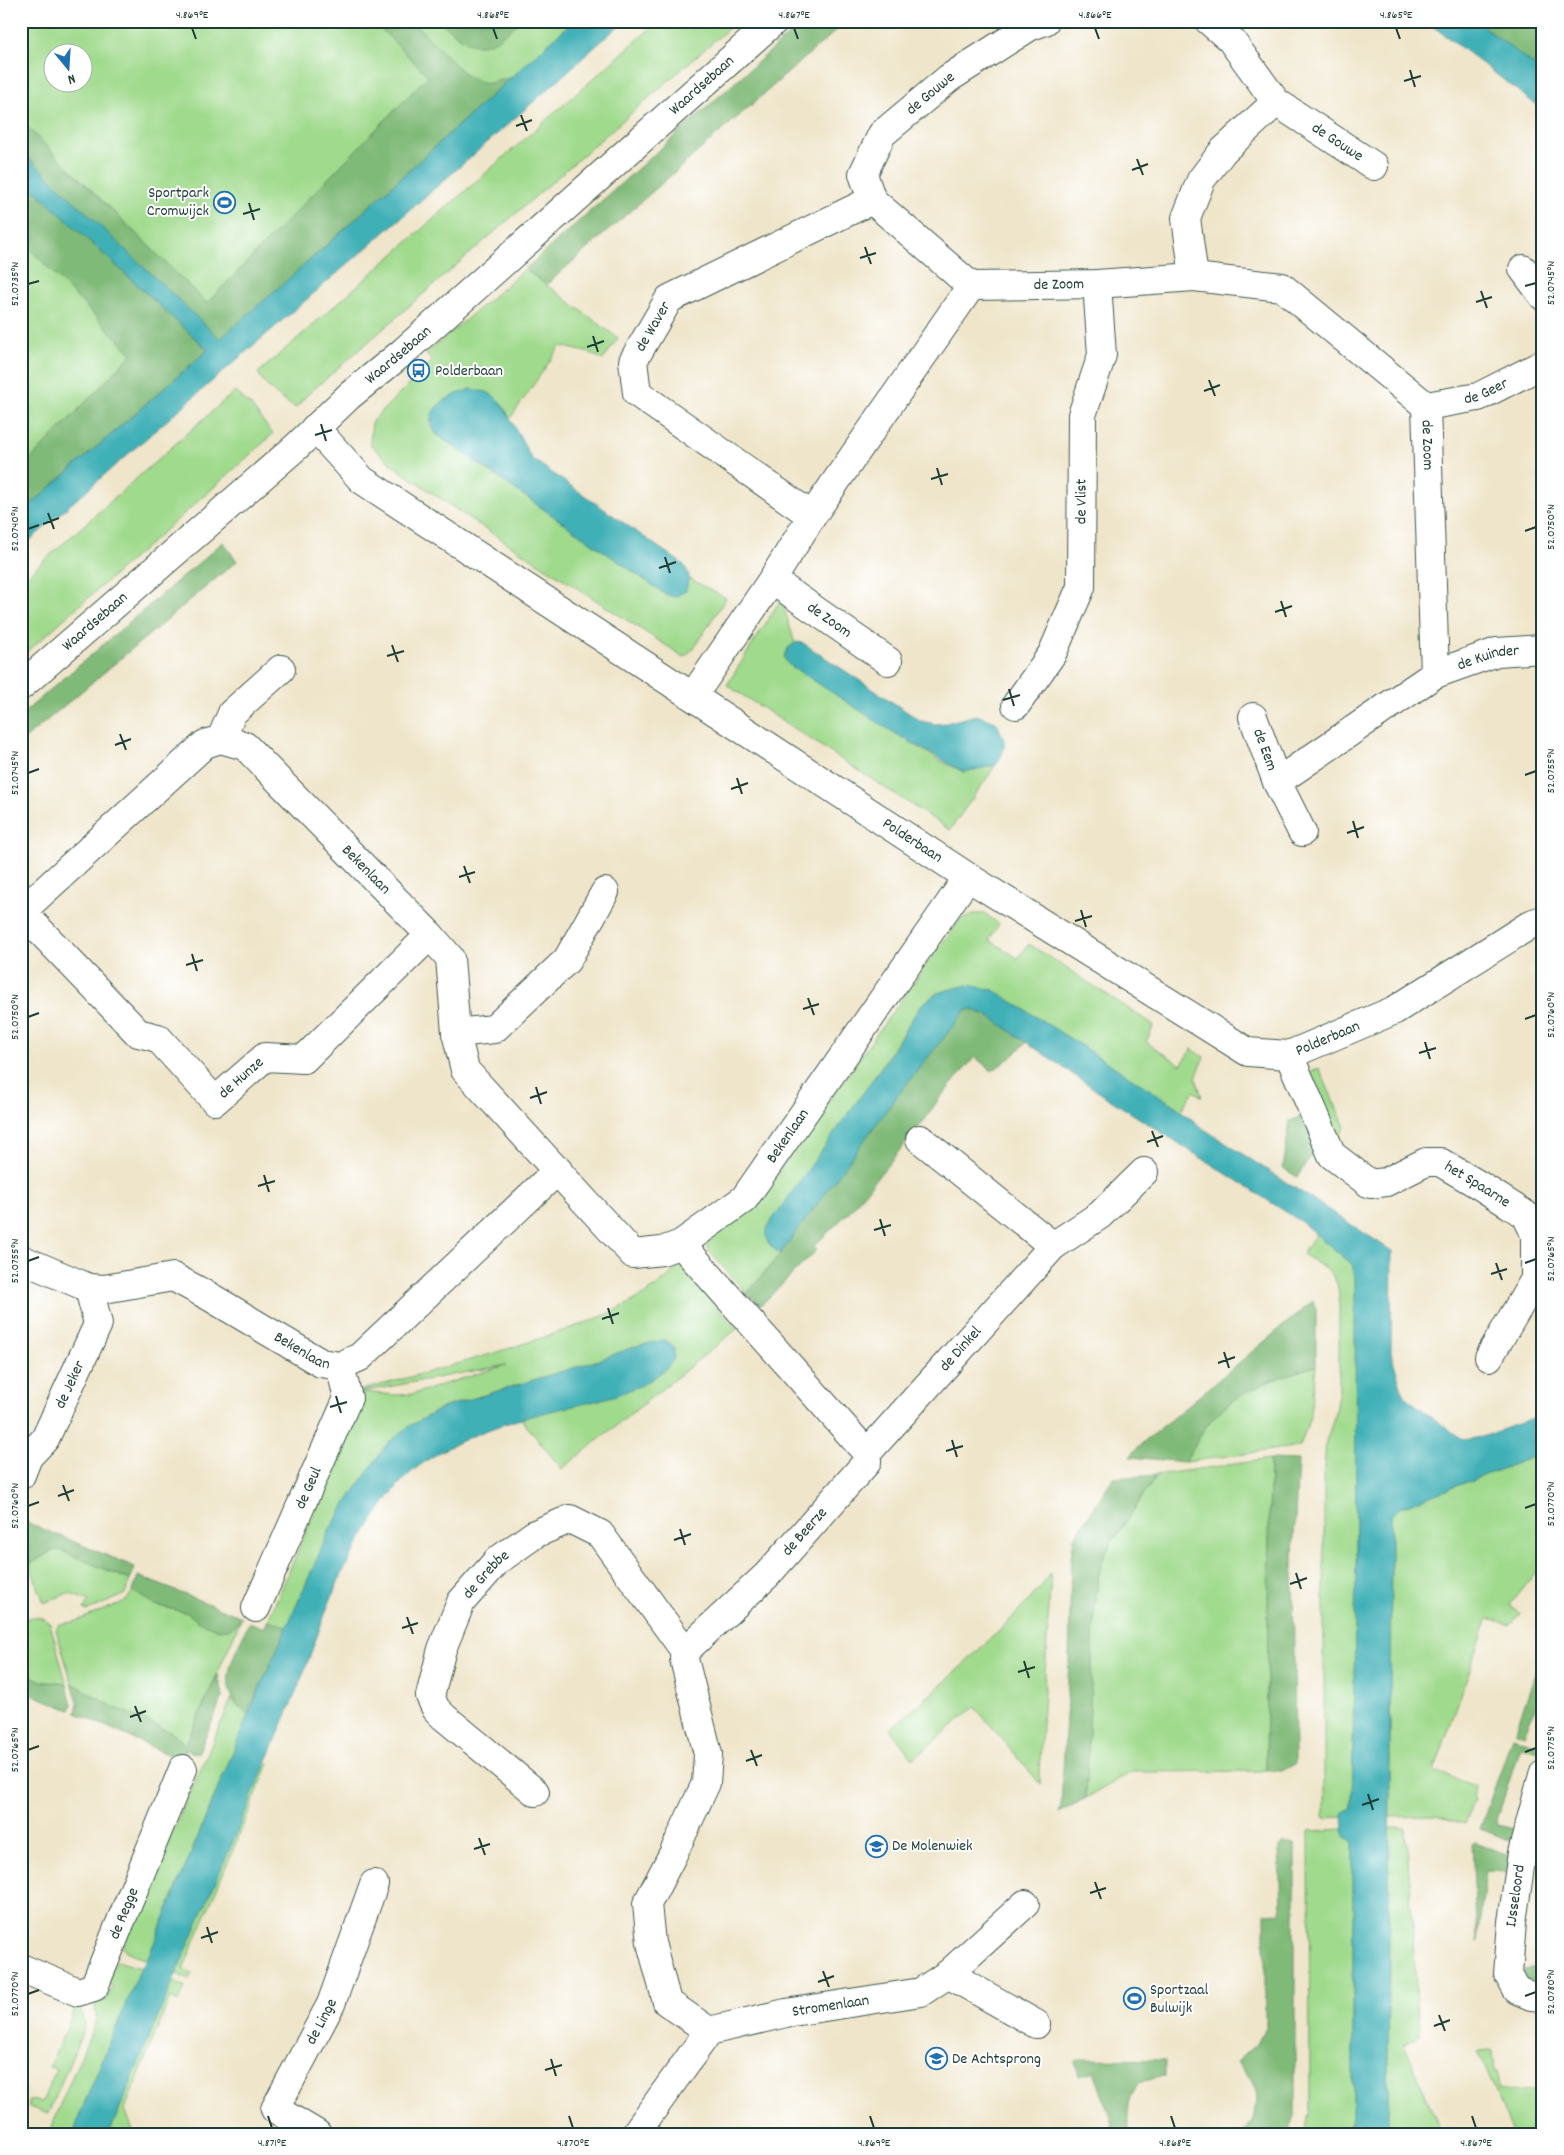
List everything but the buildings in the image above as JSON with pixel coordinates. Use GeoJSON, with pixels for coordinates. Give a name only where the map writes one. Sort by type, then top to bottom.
{"type":"FeatureCollection","features":[{"type":"Feature","properties":{"kind":"street","name":"Waardsebaan"},"geometry":{"type":"LineString","coordinates":[[21,686],[296,447],[315,428],[774,21]]}},
{"type":"Feature","properties":{"kind":"street","name":"de Gouwe"},"geometry":{"type":"LineString","coordinates":[[872,200],[862,174],[882,134],[949,78],[1029,28],[1045,21]]}},
{"type":"Feature","properties":{"kind":"street","name":"de Gouwe"},"geometry":{"type":"LineString","coordinates":[[1209,21],[1231,40],[1276,102],[1374,166]]}},
{"type":"Feature","properties":{"kind":"street"},"geometry":{"type":"LineString","coordinates":[[1194,277],[1186,218],[1201,180],[1223,151],[1276,102]]}},
{"type":"Feature","properties":{"kind":"street"},"geometry":{"type":"LineString","coordinates":[[693,696],[772,580],[812,516],[971,286],[872,200]]}},
{"type":"Feature","properties":{"kind":"street","name":"de Waver"},"geometry":{"type":"LineString","coordinates":[[812,516],[637,393],[633,361],[669,299],[872,200]]}},
{"type":"Feature","properties":{"kind":"street"},"geometry":{"type":"LineString","coordinates":[[1523,269],[1543,296]]}},
{"type":"Feature","properties":{"kind":"street","name":"de Zoom"},"geometry":{"type":"LineString","coordinates":[[971,286],[1097,284],[1194,277],[1282,287],[1426,406],[1435,674]]}},
{"type":"Feature","properties":{"kind":"street","name":"de Vlist"},"geometry":{"type":"LineString","coordinates":[[1016,705],[1052,654],[1081,587],[1082,415],[1102,355],[1097,284]]}},
{"type":"Feature","properties":{"kind":"street","name":"de Geer"},"geometry":{"type":"LineString","coordinates":[[1426,406],[1478,397],[1543,364]]}},
{"type":"Feature","properties":{"kind":"street","name":"Polderbaan"},"geometry":{"type":"LineString","coordinates":[[315,428],[362,480],[968,876],[1248,1052],[1289,1055],[1395,1010],[1533,923],[1543,920]]}},
{"type":"Feature","properties":{"kind":"street","name":"de Zoom"},"geometry":{"type":"LineString","coordinates":[[772,580],[888,661]]}},
{"type":"Feature","properties":{"kind":"street","name":"de Kuinder"},"geometry":{"type":"LineString","coordinates":[[1435,674],[1497,652],[1543,649]]}},
{"type":"Feature","properties":{"kind":"street"},"geometry":{"type":"LineString","coordinates":[[221,739],[232,713],[281,669]]}},
{"type":"Feature","properties":{"kind":"street"},"geometry":{"type":"LineString","coordinates":[[1302,832],[1277,782],[1435,674]]}},
{"type":"Feature","properties":{"kind":"street","name":"de Eem"},"geometry":{"type":"LineString","coordinates":[[1252,717],[1277,782]]}},
{"type":"Feature","properties":{"kind":"street","name":"de Hunze"},"geometry":{"type":"LineString","coordinates":[[221,739],[205,744],[21,912],[138,1033],[158,1038],[215,1101],[265,1057],[304,1059],[430,935]]}},
{"type":"Feature","properties":{"kind":"street","name":"Bekenlaan"},"geometry":{"type":"LineString","coordinates":[[221,739],[245,746],[430,935],[450,958],[456,1033],[465,1070],[633,1254],[662,1251],[681,1244],[744,1199],[968,876]]}},
{"type":"Feature","properties":{"kind":"street"},"geometry":{"type":"LineString","coordinates":[[456,1033],[494,1029],[567,960],[605,892]]}},
{"type":"Feature","properties":{"kind":"street","name":"het Spaarne"},"geometry":{"type":"LineString","coordinates":[[1289,1055],[1332,1155],[1370,1184],[1386,1182],[1426,1162],[1440,1162],[1526,1215],[1535,1234],[1535,1279],[1489,1357]]}},
{"type":"Feature","properties":{"kind":"street"},"geometry":{"type":"LineString","coordinates":[[920,1139],[1053,1246]]}},
{"type":"Feature","properties":{"kind":"street","name":"Bekenlaan"},"geometry":{"type":"LineString","coordinates":[[21,1259],[89,1288],[104,1289],[173,1278],[212,1298],[321,1363],[340,1366],[360,1357],[558,1170]]}},
{"type":"Feature","properties":{"kind":"street","name":"de Dinkel"},"geometry":{"type":"LineString","coordinates":[[867,1452],[1053,1246],[1100,1215],[1144,1172]]}},
{"type":"Feature","properties":{"kind":"street"},"geometry":{"type":"LineString","coordinates":[[681,1244],[867,1452]]}},
{"type":"Feature","properties":{"kind":"street","name":"de Jeker"},"geometry":{"type":"LineString","coordinates":[[21,1475],[28,1457],[44,1439],[98,1324],[89,1288]]}},
{"type":"Feature","properties":{"kind":"street","name":"de Geul"},"geometry":{"type":"LineString","coordinates":[[256,1608],[348,1398],[340,1366]]}},
{"type":"Feature","properties":{"kind":"street","name":"de Beerze"},"geometry":{"type":"LineString","coordinates":[[685,1651],[767,1575],[867,1462],[867,1452]]}},
{"type":"Feature","properties":{"kind":"street","name":"de Grebbe"},"geometry":{"type":"LineString","coordinates":[[535,1792],[444,1717],[436,1709],[430,1696],[442,1649],[461,1602],[497,1561],[535,1534],[570,1519],[600,1534],[685,1651]]}},
{"type":"Feature","properties":{"kind":"street"},"geometry":{"type":"LineString","coordinates":[[635,2134],[709,2032],[667,2002],[651,1943],[647,1904],[674,1854],[706,1783],[708,1754],[684,1659],[685,1651]]}},
{"type":"Feature","properties":{"kind":"street","name":"de Regge"},"geometry":{"type":"LineString","coordinates":[[21,1968],[78,1992],[94,1987],[183,1769]]}},
{"type":"Feature","properties":{"kind":"street","name":"IJsseloord"},"geometry":{"type":"LineString","coordinates":[[1543,1775],[1522,1853],[1512,1922],[1508,1974],[1517,1990],[1531,1996],[1543,1996]]}},
{"type":"Feature","properties":{"kind":"street","name":"de Linge"},"geometry":{"type":"LineString","coordinates":[[317,2134],[275,2109],[332,2004],[374,1884]]}},
{"type":"Feature","properties":{"kind":"street","name":"Stromenlaan"},"geometry":{"type":"LineString","coordinates":[[709,2032],[786,2013],[921,1992],[948,1974],[1025,1904]]}},
{"type":"Feature","properties":{"kind":"street"},"geometry":{"type":"LineString","coordinates":[[948,1974],[1036,2024]]}},
{"type":"Feature","properties":{"kind":"green space","name":"Sportpark Cromwijck"},"geometry":{"type":"Polygon","coordinates":[[[21,21],[573,21],[406,174],[220,340],[21,151],[21,21]]]}},
{"type":"Feature","properties":{"kind":"green space"},"geometry":{"type":"Polygon","coordinates":[[[373,21],[412,21],[466,75],[485,84],[510,78],[220,340],[21,151],[21,121],[207,303],[428,76],[373,21]]]}},
{"type":"Feature","properties":{"kind":"green space"},"geometry":{"type":"Polygon","coordinates":[[[440,21],[520,21],[497,39],[488,44],[480,45],[472,44],[463,39],[440,21]]]}},
{"type":"Feature","properties":{"kind":"green space"},"geometry":{"type":"Polygon","coordinates":[[[659,21],[737,21],[306,396],[296,408],[270,389],[258,373],[659,21]]]}},
{"type":"Feature","properties":{"kind":"green space"},"geometry":{"type":"Polygon","coordinates":[[[804,21],[847,21],[546,285],[525,269],[804,21]]]}},
{"type":"Feature","properties":{"kind":"green space"},"geometry":{"type":"Polygon","coordinates":[[[1476,21],[1528,21],[1543,32],[1543,72],[1476,21]]]}},
{"type":"Feature","properties":{"kind":"green space"},"geometry":{"type":"Polygon","coordinates":[[[21,178],[208,350],[21,513],[21,178]]]}},
{"type":"Feature","properties":{"kind":"green space"},"geometry":{"type":"Polygon","coordinates":[[[21,178],[208,350],[21,513],[21,469],[132,354],[21,240],[21,178]]]}},
{"type":"Feature","properties":{"kind":"green space"},"geometry":{"type":"Polygon","coordinates":[[[525,269],[618,338],[603,360],[590,353],[560,346],[510,419],[504,407],[471,389],[445,400],[430,419],[431,426],[436,434],[665,594],[686,591],[688,578],[726,598],[694,648],[684,657],[458,511],[391,464],[370,444],[372,421],[432,361],[426,354],[525,269]]]}},
{"type":"Feature","properties":{"kind":"green space"},"geometry":{"type":"Polygon","coordinates":[[[235,391],[251,406],[273,434],[21,657],[21,581],[235,391]]]}},
{"type":"Feature","properties":{"kind":"green space"},"geometry":{"type":"Polygon","coordinates":[[[223,542],[237,561],[21,742],[21,715],[223,542]]]}},
{"type":"Feature","properties":{"kind":"green space"},"geometry":{"type":"Polygon","coordinates":[[[781,599],[795,643],[788,648],[784,658],[940,761],[964,772],[996,765],[950,830],[727,685],[781,599]]]}},
{"type":"Feature","properties":{"kind":"green space"},"geometry":{"type":"Polygon","coordinates":[[[973,914],[985,914],[999,924],[989,940],[1018,958],[1029,944],[1154,1025],[1146,1042],[1181,1065],[1192,1049],[1204,1057],[1196,1078],[1202,1097],[1194,1091],[1181,1110],[994,990],[964,987],[940,993],[921,1005],[767,1242],[780,1254],[747,1294],[709,1251],[706,1240],[764,1192],[929,961],[961,919],[973,914]]]}},
{"type":"Feature","properties":{"kind":"green space"},"geometry":{"type":"Polygon","coordinates":[[[970,1009],[987,1015],[1027,1042],[1014,1055],[992,1071],[975,1057],[938,1100],[926,1118],[849,1212],[814,1246],[817,1250],[761,1305],[747,1294],[780,1254],[897,1096],[965,1011],[970,1009]]]}},
{"type":"Feature","properties":{"kind":"green space"},"geometry":{"type":"Polygon","coordinates":[[[1319,1068],[1345,1127],[1335,1141],[1306,1074],[1319,1068]]]}},
{"type":"Feature","properties":{"kind":"green space"},"geometry":{"type":"Polygon","coordinates":[[[1306,1114],[1319,1145],[1297,1177],[1283,1168],[1290,1121],[1306,1114]]]}},
{"type":"Feature","properties":{"kind":"green space"},"geometry":{"type":"Polygon","coordinates":[[[1316,1234],[1353,1265],[1355,1278],[1356,1565],[1352,1808],[1344,1812],[1344,1817],[1325,1818],[1324,1469],[1326,1441],[1333,1421],[1339,1390],[1339,1297],[1336,1281],[1328,1270],[1302,1254],[1316,1234]]]}},
{"type":"Feature","properties":{"kind":"green space"},"geometry":{"type":"Polygon","coordinates":[[[680,1265],[737,1329],[562,1469],[521,1419],[537,1414],[636,1346],[599,1360],[442,1408],[408,1427],[387,1444],[330,1529],[288,1627],[268,1620],[339,1456],[336,1442],[359,1392],[506,1349],[588,1322],[627,1304],[664,1280],[680,1265]],[[506,1365],[361,1392],[396,1395],[413,1394],[506,1365]]]}},
{"type":"Feature","properties":{"kind":"green space"},"geometry":{"type":"Polygon","coordinates":[[[1313,1301],[1316,1309],[1316,1366],[1274,1380],[1234,1400],[1211,1420],[1185,1462],[1130,1457],[1139,1446],[1313,1301]]]}},
{"type":"Feature","properties":{"kind":"green space"},"geometry":{"type":"Polygon","coordinates":[[[1316,1366],[1311,1414],[1300,1446],[1185,1462],[1211,1420],[1234,1400],[1260,1385],[1316,1366]]]}},
{"type":"Feature","properties":{"kind":"green space"},"geometry":{"type":"Polygon","coordinates":[[[1543,1453],[1543,1564],[1510,1605],[1520,1614],[1510,1625],[1488,1618],[1434,1771],[1476,1786],[1472,1797],[1474,1799],[1465,1824],[1436,1816],[1390,1817],[1391,1514],[1401,1507],[1543,1453]]]}},
{"type":"Feature","properties":{"kind":"green space"},"geometry":{"type":"Polygon","coordinates":[[[1270,1459],[1266,1771],[1132,1772],[1086,1798],[1094,1619],[1098,1577],[1105,1553],[1157,1475],[1270,1459]]]}},
{"type":"Feature","properties":{"kind":"green space"},"geometry":{"type":"Polygon","coordinates":[[[1270,1459],[1298,1460],[1293,1556],[1295,1764],[1282,1771],[1266,1771],[1270,1459]]]}},
{"type":"Feature","properties":{"kind":"green space"},"geometry":{"type":"Polygon","coordinates":[[[1157,1475],[1105,1553],[1098,1577],[1094,1619],[1086,1798],[1059,1813],[1061,1807],[1069,1662],[1071,1558],[1074,1538],[1113,1478],[1157,1475]]]}},
{"type":"Feature","properties":{"kind":"green space"},"geometry":{"type":"Polygon","coordinates":[[[21,1520],[135,1567],[130,1580],[59,1550],[50,1552],[30,1563],[21,1543],[21,1520]]]}},
{"type":"Feature","properties":{"kind":"green space"},"geometry":{"type":"Polygon","coordinates":[[[59,1549],[130,1580],[125,1594],[87,1611],[84,1609],[89,1601],[68,1593],[44,1603],[28,1560],[30,1563],[34,1562],[59,1549]]]}},
{"type":"Feature","properties":{"kind":"green space"},"geometry":{"type":"Polygon","coordinates":[[[1051,1573],[1039,1775],[1041,1785],[975,1707],[913,1759],[890,1729],[963,1665],[1029,1601],[1051,1573]]]}},
{"type":"Feature","properties":{"kind":"green space"},"geometry":{"type":"Polygon","coordinates":[[[138,1576],[242,1617],[231,1629],[219,1630],[199,1622],[188,1613],[155,1605],[133,1591],[138,1576]]]}},
{"type":"Feature","properties":{"kind":"green space"},"geometry":{"type":"Polygon","coordinates":[[[133,1591],[155,1605],[188,1613],[199,1622],[238,1623],[242,1617],[185,1747],[171,1732],[113,1707],[72,1683],[56,1630],[59,1624],[74,1622],[126,1601],[133,1591]]]}},
{"type":"Feature","properties":{"kind":"green space"},"geometry":{"type":"Polygon","coordinates":[[[32,1617],[43,1618],[50,1624],[67,1685],[59,1682],[40,1681],[21,1668],[21,1620],[32,1617]]]}},
{"type":"Feature","properties":{"kind":"green space"},"geometry":{"type":"Polygon","coordinates":[[[268,1620],[288,1627],[247,1714],[236,1703],[231,1693],[229,1682],[230,1670],[249,1622],[264,1628],[268,1620]]]}},
{"type":"Feature","properties":{"kind":"green space"},"geometry":{"type":"Polygon","coordinates":[[[1541,1657],[1543,1658],[1543,1692],[1524,1735],[1515,1732],[1541,1657]]]}},
{"type":"Feature","properties":{"kind":"green space"},"geometry":{"type":"Polygon","coordinates":[[[21,1668],[40,1681],[59,1682],[67,1685],[72,1704],[70,1710],[21,1690],[21,1668]]]}},
{"type":"Feature","properties":{"kind":"green space"},"geometry":{"type":"Polygon","coordinates":[[[218,1674],[223,1696],[198,1754],[186,1750],[181,1760],[76,1713],[78,1703],[72,1683],[113,1707],[171,1732],[185,1746],[218,1674]]]}},
{"type":"Feature","properties":{"kind":"green space"},"geometry":{"type":"Polygon","coordinates":[[[232,1698],[236,1705],[247,1714],[249,1713],[147,1960],[126,1951],[123,1947],[165,1845],[168,1843],[232,1698]]]}},
{"type":"Feature","properties":{"kind":"green space"},"geometry":{"type":"Polygon","coordinates":[[[1512,1737],[1539,1746],[1538,1751],[1520,1746],[1496,1823],[1497,1825],[1514,1829],[1514,1842],[1480,1829],[1512,1737]]]}},
{"type":"Feature","properties":{"kind":"green space"},"geometry":{"type":"Polygon","coordinates":[[[266,1763],[269,1764],[183,1969],[192,1973],[189,1980],[175,1973],[266,1763]]]}},
{"type":"Feature","properties":{"kind":"green space"},"geometry":{"type":"Polygon","coordinates":[[[1389,1828],[1406,1828],[1419,2035],[1404,2044],[1442,2134],[1388,2134],[1389,1828]]]}},
{"type":"Feature","properties":{"kind":"green space"},"geometry":{"type":"Polygon","coordinates":[[[1343,1829],[1344,1836],[1353,1843],[1353,2118],[1348,2134],[1304,2134],[1310,2110],[1309,1831],[1343,1829]]]}},
{"type":"Feature","properties":{"kind":"green space"},"geometry":{"type":"Polygon","coordinates":[[[1475,1843],[1512,1856],[1506,1872],[1486,1871],[1477,1942],[1472,1845],[1475,1843]]]}},
{"type":"Feature","properties":{"kind":"green space"},"geometry":{"type":"Polygon","coordinates":[[[1295,1844],[1295,2116],[1288,2134],[1242,2134],[1254,2114],[1257,2106],[1257,2097],[1251,2080],[1237,2062],[1257,2044],[1265,2028],[1265,1913],[1281,1912],[1279,1846],[1295,1844]]]}},
{"type":"Feature","properties":{"kind":"green space"},"geometry":{"type":"Polygon","coordinates":[[[1543,1926],[1543,1983],[1530,1983],[1523,1975],[1522,1970],[1541,1968],[1543,1926]]]}},
{"type":"Feature","properties":{"kind":"green space"},"geometry":{"type":"Polygon","coordinates":[[[117,1961],[141,1968],[79,2116],[74,2134],[50,2134],[56,2114],[97,2020],[95,2008],[98,1998],[106,2001],[113,1986],[106,1982],[117,1961]]]}},
{"type":"Feature","properties":{"kind":"green space"},"geometry":{"type":"Polygon","coordinates":[[[172,1981],[185,1987],[179,2002],[170,1998],[125,2109],[134,2134],[109,2134],[172,1981]]]}},
{"type":"Feature","properties":{"kind":"green space"},"geometry":{"type":"Polygon","coordinates":[[[76,2007],[80,2007],[84,2029],[48,2114],[29,2107],[29,2100],[42,2102],[56,2069],[49,2067],[76,2007]]]}},
{"type":"Feature","properties":{"kind":"green space"},"geometry":{"type":"Polygon","coordinates":[[[1492,2050],[1494,2072],[1497,2072],[1499,2091],[1543,2089],[1543,2102],[1541,2104],[1543,2134],[1513,2134],[1478,2051],[1492,2050]]]}},
{"type":"Feature","properties":{"kind":"green space"},"geometry":{"type":"Polygon","coordinates":[[[1078,2059],[1165,2060],[1165,2076],[1144,2081],[1137,2086],[1128,2110],[1128,2130],[1115,2132],[1094,2071],[1079,2076],[1075,2062],[1078,2059]]]}},
{"type":"Feature","properties":{"kind":"water"},"geometry":{"type":"Polygon","coordinates":[[[573,21],[624,21],[21,548],[21,513],[208,350],[21,178],[21,151],[220,339],[328,244],[573,21]]]}},
{"type":"Feature","properties":{"kind":"water"},"geometry":{"type":"Polygon","coordinates":[[[1426,21],[1476,21],[1543,72],[1543,110],[1426,21]]]}},
{"type":"Feature","properties":{"kind":"water"},"geometry":{"type":"Polygon","coordinates":[[[471,389],[487,392],[495,397],[504,407],[531,458],[684,565],[689,575],[686,591],[674,597],[665,594],[436,434],[431,417],[434,410],[446,399],[471,389]]]}},
{"type":"Feature","properties":{"kind":"water"},"geometry":{"type":"Polygon","coordinates":[[[797,642],[803,643],[921,721],[936,724],[946,723],[976,715],[996,722],[1004,739],[1004,748],[996,765],[964,772],[896,734],[788,664],[784,658],[788,648],[797,642]]]}},
{"type":"Feature","properties":{"kind":"water"},"geometry":{"type":"Polygon","coordinates":[[[967,985],[994,990],[1174,1105],[1204,1129],[1392,1251],[1391,1353],[1404,1396],[1463,1440],[1482,1437],[1543,1415],[1543,1453],[1401,1507],[1391,1515],[1388,2134],[1348,2134],[1353,2118],[1353,1843],[1344,1836],[1343,1812],[1352,1808],[1356,1565],[1355,1278],[1352,1264],[1300,1221],[1106,1097],[987,1015],[970,1009],[965,1011],[897,1096],[780,1254],[770,1245],[767,1239],[767,1227],[883,1065],[921,1005],[937,993],[967,985]]]}},
{"type":"Feature","properties":{"kind":"water"},"geometry":{"type":"Polygon","coordinates":[[[665,1340],[674,1347],[674,1359],[662,1372],[647,1382],[630,1390],[593,1402],[504,1424],[451,1446],[435,1455],[406,1477],[388,1498],[364,1535],[339,1580],[297,1689],[246,1812],[109,2134],[74,2134],[79,2116],[141,1968],[147,1960],[249,1713],[330,1529],[387,1444],[408,1427],[442,1408],[599,1360],[636,1346],[665,1340]]]}},
{"type":"Feature","properties":{"kind":"place","name":"Sportpark Cromwijck"},"geometry":{"type":"Point","coordinates":[225,202]}},
{"type":"Feature","properties":{"kind":"place","name":"Polderbaan"},"geometry":{"type":"Point","coordinates":[419,371]}},
{"type":"Feature","properties":{"kind":"place","name":"De Molenwiek"},"geometry":{"type":"Point","coordinates":[876,1846]}},
{"type":"Feature","properties":{"kind":"place","name":"Sportzaal Bulwijk"},"geometry":{"type":"Point","coordinates":[1134,1999]}},
{"type":"Feature","properties":{"kind":"place","name":"De Achtsprong"},"geometry":{"type":"Point","coordinates":[936,2059]}}]}
